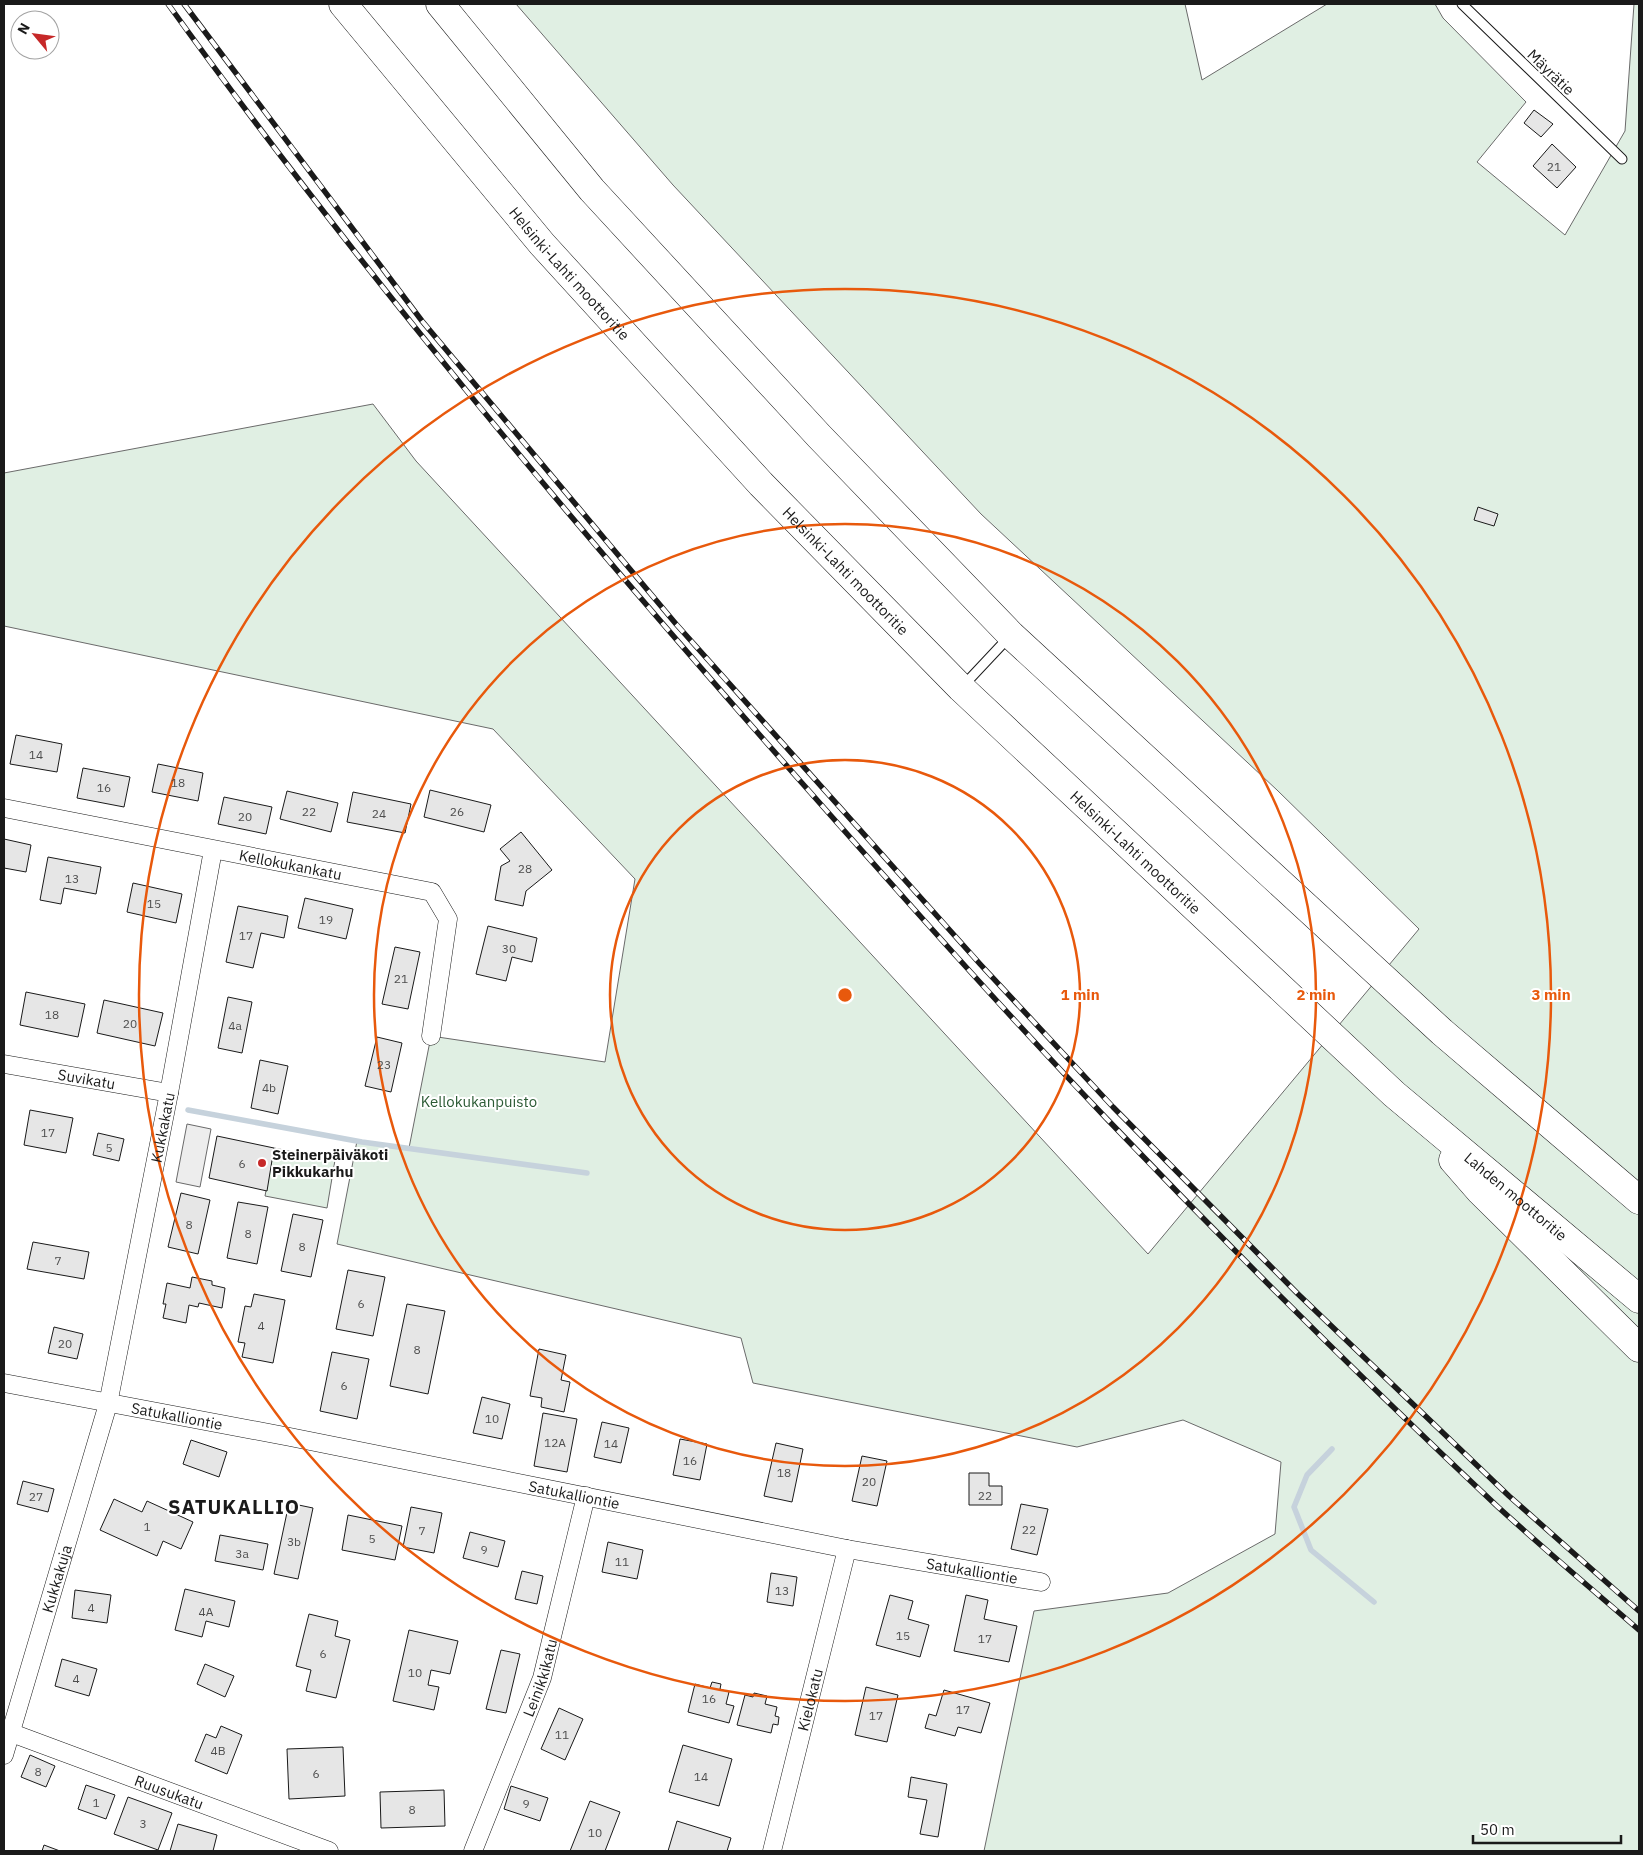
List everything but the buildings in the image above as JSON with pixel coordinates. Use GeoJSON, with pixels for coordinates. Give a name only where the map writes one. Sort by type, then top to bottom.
{"type":"FeatureCollection","features":[{"type":"Feature","properties":{"kind":"highway","name":"Helsinki-Lahti moottoritie"},"geometry":{"type":"LineString","coordinates":[[343,4],[542,244],[761,484],[961,688],[1394,1094]]}},
{"type":"Feature","properties":{"kind":"highway"},"geometry":{"type":"LineString","coordinates":[[440,4],[592,190],[819,436],[1011,635],[1416,1008],[1639,1200]]}},
{"type":"Feature","properties":{"kind":"highway"},"geometry":{"type":"LineString","coordinates":[[1394,1094],[1480,1191],[1639,1348]]}},
{"type":"Feature","properties":{"kind":"highway","name":"Lahden moottoritie"},"geometry":{"type":"LineString","coordinates":[[1394,1094],[1639,1299]]}},
{"type":"Feature","properties":{"kind":"street","name":"Kellokukankatu"},"geometry":{"type":"LineString","coordinates":[[4,808],[432,892],[448,919],[431,1036]]}},
{"type":"Feature","properties":{"kind":"street","name":"Kukkakatu"},"geometry":{"type":"LineString","coordinates":[[108,1404],[169,1092],[213,850]]}},
{"type":"Feature","properties":{"kind":"street","name":"Suvikatu"},"geometry":{"type":"LineString","coordinates":[[4,1064],[169,1092]]}},
{"type":"Feature","properties":{"kind":"street","name":"Satukalliontie"},"geometry":{"type":"LineString","coordinates":[[4,1383],[290,1437],[847,1548],[1041,1582]]}},
{"type":"Feature","properties":{"kind":"street","name":"Kukkakuja"},"geometry":{"type":"LineString","coordinates":[[4,1755],[9,1732],[108,1404]]}},
{"type":"Feature","properties":{"kind":"street","name":"Leinikkikatu"},"geometry":{"type":"LineString","coordinates":[[473,1851],[542,1678],[586,1496]]}},
{"type":"Feature","properties":{"kind":"street","name":"Kielokatu"},"geometry":{"type":"LineString","coordinates":[[772,1851],[847,1548]]}},
{"type":"Feature","properties":{"kind":"street","name":"Ruusukatu"},"geometry":{"type":"LineString","coordinates":[[9,1732],[329,1851]]}},
{"type":"Feature","properties":{"kind":"lane","name":"Mäyrätie"},"geometry":{"type":"LineString","coordinates":[[1462,4],[1622,159]]}},
{"type":"Feature","properties":{"kind":"lane"},"geometry":{"type":"LineString","coordinates":[[961,688],[1011,635]]}},
{"type":"Feature","properties":{"kind":"green space","name":"Kellokukanpuisto"},"geometry":{"type":"Polygon","coordinates":[[[516,4],[1185,4],[1202,80],[1327,4],[1435,4],[1443,18],[1526,102],[1477,162],[1565,235],[1625,131],[1634,4],[1639,4],[1639,1851],[984,1851],[1034,1611],[1168,1593],[1275,1534],[1281,1462],[1183,1420],[1077,1447],[753,1383],[741,1338],[337,1244],[357,1141],[409,1148],[431,1036],[605,1062],[635,879],[493,729],[4,626],[4,473],[373,404],[416,461],[1148,1254],[1419,929],[1277,790],[981,514],[673,185],[516,4]]]}},
{"type":"Feature","properties":{"kind":"green space"},"geometry":{"type":"Polygon","coordinates":[[[274,1148],[335,1160],[327,1208],[265,1196],[274,1148]]]}},
{"type":"Feature","properties":{"kind":"shaded area"},"geometry":{"type":"Polygon","coordinates":[[[187,1124],[211,1129],[200,1187],[176,1182],[187,1124]]]}},
{"type":"Feature","properties":{"kind":"waterway"},"geometry":{"type":"LineString","coordinates":[[188,1110],[362,1142],[587,1173]]}},
{"type":"Feature","properties":{"kind":"waterway"},"geometry":{"type":"LineString","coordinates":[[1332,1449],[1307,1475],[1294,1507],[1311,1550],[1374,1602]]}},
{"type":"Feature","properties":{"kind":"railway"},"geometry":{"type":"LineString","coordinates":[[168,4],[319,205],[475,401],[719,689],[953,952],[1106,1118],[1299,1315],[1498,1507],[1639,1630]]}},
{"type":"Feature","properties":{"kind":"railway"},"geometry":{"type":"LineString","coordinates":[[184,4],[422,321],[676,624],[980,964],[1113,1107],[1298,1294],[1509,1496],[1639,1611]]}},
{"type":"Feature","properties":{"kind":"place","name":"Steinerpäiväkoti Pikkukarhu"},"geometry":{"type":"Point","coordinates":[262,1163]}},
{"type":"Feature","properties":{"kind":"district","name":"SATUKALLIO"},"geometry":{"type":"Point","coordinates":[234,1506]}}]}
